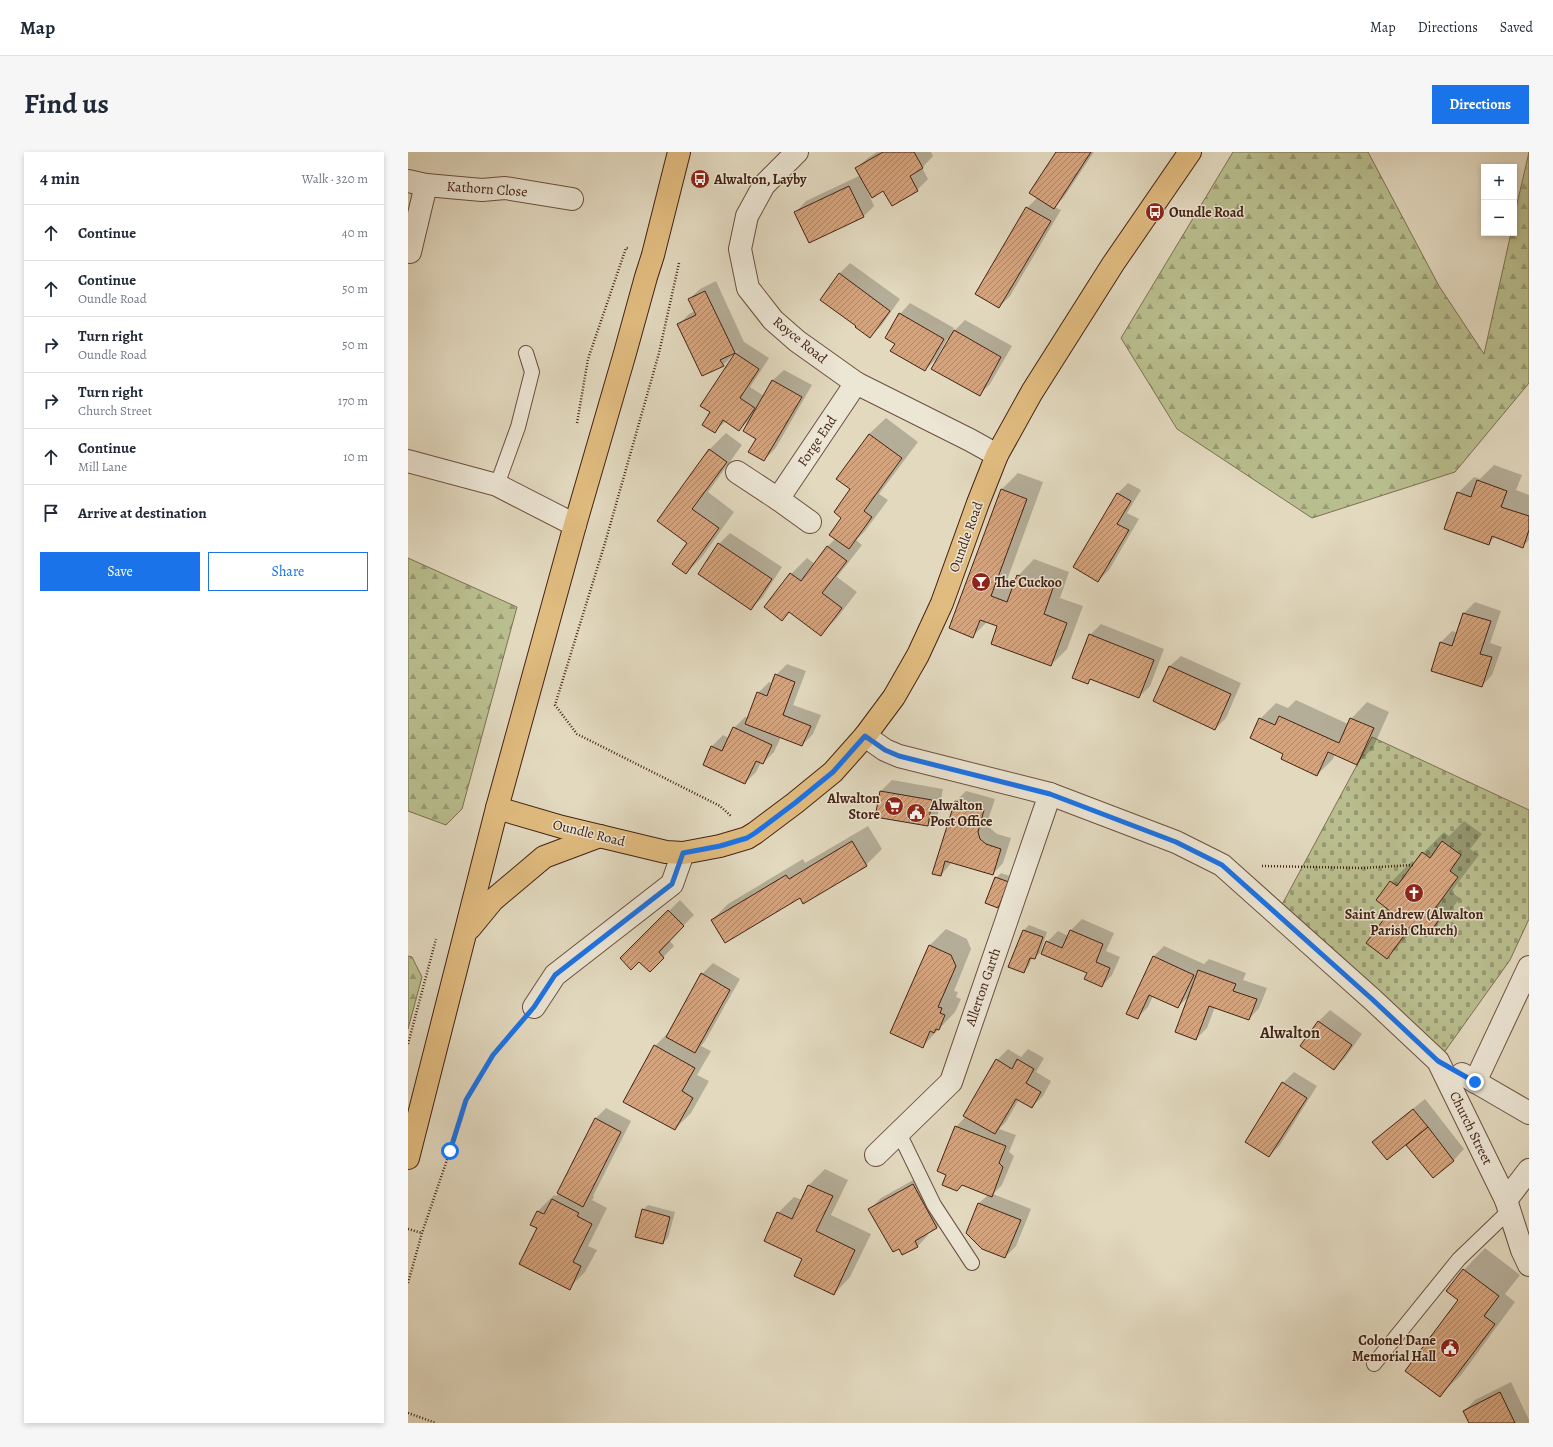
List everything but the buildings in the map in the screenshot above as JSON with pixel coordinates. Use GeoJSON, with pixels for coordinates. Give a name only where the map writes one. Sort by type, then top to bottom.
{"type":"FeatureCollection","features":[{"type":"Feature","properties":{"kind":"main road"},"geometry":{"type":"LineString","coordinates":[[408,1158],[497,808],[575,525],[653,255],[680,152]]}},
{"type":"Feature","properties":{"kind":"main road","name":"Oundle Road"},"geometry":{"type":"LineString","coordinates":[[497,808],[562,827],[666,852],[683,853],[720,846],[747,838],[795,803],[833,772],[865,736],[894,697],[918,655],[942,603],[997,455],[1032,392],[1113,264],[1182,166],[1190,152]]}},
{"type":"Feature","properties":{"kind":"main road"},"geometry":{"type":"LineString","coordinates":[[466,932],[494,900],[544,857],[600,836]]}},
{"type":"Feature","properties":{"kind":"street","name":"Royce Road"},"geometry":{"type":"LineString","coordinates":[[797,152],[764,185],[747,216],[740,249],[748,288],[773,320],[797,341],[856,384],[970,440],[997,455]]}},
{"type":"Feature","properties":{"kind":"street","name":"Kathorn Close"},"geometry":{"type":"LineString","coordinates":[[410,252],[417,183],[482,190],[505,188],[572,199]]}},
{"type":"Feature","properties":{"kind":"street","name":"Forge End"},"geometry":{"type":"LineString","coordinates":[[778,499],[856,384]]}},
{"type":"Feature","properties":{"kind":"street"},"geometry":{"type":"LineString","coordinates":[[408,461],[497,485],[575,525]]}},
{"type":"Feature","properties":{"kind":"street"},"geometry":{"type":"LineString","coordinates":[[737,472],[810,522]]}},
{"type":"Feature","properties":{"kind":"street","name":"Church Street"},"geometry":{"type":"LineString","coordinates":[[865,736],[885,750],[899,756],[1050,794],[1176,842],[1222,865],[1373,1000],[1438,1061],[1508,1205],[1522,1250],[1529,1265]]}},
{"type":"Feature","properties":{"kind":"street","name":"Allerton Garth"},"geometry":{"type":"LineString","coordinates":[[876,1155],[950,1082],[1050,794]]}},
{"type":"Feature","properties":{"kind":"street"},"geometry":{"type":"LineString","coordinates":[[534,1007],[555,975],[672,884],[683,853]]}},
{"type":"Feature","properties":{"kind":"street"},"geometry":{"type":"LineString","coordinates":[[1475,1082],[1529,967]]}},
{"type":"Feature","properties":{"kind":"street"},"geometry":{"type":"LineString","coordinates":[[1438,1061],[1529,1113]]}},
{"type":"Feature","properties":{"kind":"street"},"geometry":{"type":"LineString","coordinates":[[1508,1205],[1529,1170]]}},
{"type":"Feature","properties":{"kind":"lane"},"geometry":{"type":"LineString","coordinates":[[497,485],[518,426],[532,372],[526,353]]}},
{"type":"Feature","properties":{"kind":"lane"},"geometry":{"type":"LineString","coordinates":[[898,1133],[934,1205],[972,1263]]}},
{"type":"Feature","properties":{"kind":"lane"},"geometry":{"type":"LineString","coordinates":[[1374,1364],[1459,1259],[1508,1205]]}},
{"type":"Feature","properties":{"kind":"path"},"geometry":{"type":"LineString","coordinates":[[679,263],[659,353],[605,542],[555,705],[576,734],[720,806],[734,819]]}},
{"type":"Feature","properties":{"kind":"path"},"geometry":{"type":"LineString","coordinates":[[1222,865],[1362,868],[1413,865]]}},
{"type":"Feature","properties":{"kind":"path"},"geometry":{"type":"LineString","coordinates":[[408,1283],[422,1233],[466,1100],[493,1055],[534,1007]]}},
{"type":"Feature","properties":{"kind":"path"},"geometry":{"type":"LineString","coordinates":[[408,1229],[422,1233]]}},
{"type":"Feature","properties":{"kind":"path"},"geometry":{"type":"LineString","coordinates":[[408,1413],[436,1423]]}},
{"type":"Feature","properties":{"kind":"green space"},"geometry":{"type":"Polygon","coordinates":[[[1233,152],[1368,152],[1439,286],[1484,354],[1510,236],[1517,236],[1517,204],[1529,152],[1529,383],[1455,472],[1312,518],[1177,429],[1121,338],[1233,152]]]}},
{"type":"Feature","properties":{"kind":"green space"},"geometry":{"type":"Polygon","coordinates":[[[408,558],[517,607],[462,809],[446,825],[408,811],[408,558]]]}},
{"type":"Feature","properties":{"kind":"green space"},"geometry":{"type":"Polygon","coordinates":[[[1372,737],[1529,810],[1529,919],[1510,960],[1438,1061],[1277,914],[1372,737]]]}},
{"type":"Feature","properties":{"kind":"green space"},"geometry":{"type":"Polygon","coordinates":[[[408,956],[412,957],[422,977],[408,1029],[408,956]]]}},
{"type":"Feature","properties":{"kind":"place","name":"Alwalton, Layby"},"geometry":{"type":"Point","coordinates":[700,179]}},
{"type":"Feature","properties":{"kind":"place","name":"Oundle Road"},"geometry":{"type":"Point","coordinates":[1155,212]}},
{"type":"Feature","properties":{"kind":"place","name":"The Cuckoo"},"geometry":{"type":"Point","coordinates":[981,582]}},
{"type":"Feature","properties":{"kind":"place","name":"Alwalton Store"},"geometry":{"type":"Point","coordinates":[894,806]}},
{"type":"Feature","properties":{"kind":"place","name":"Alwalton Post Office"},"geometry":{"type":"Point","coordinates":[916,813]}},
{"type":"Feature","properties":{"kind":"place","name":"Saint Andrew (Alwalton Parish Church)"},"geometry":{"type":"Point","coordinates":[1414,893]}},
{"type":"Feature","properties":{"kind":"place","name":"Colonel Dane Memorial Hall"},"geometry":{"type":"Point","coordinates":[1450,1348]}},
{"type":"Feature","properties":{"kind":"district","name":"Alwalton"},"geometry":{"type":"Point","coordinates":[1290,1033]}},
{"type":"Feature","properties":{"kind":"route"},"geometry":{"type":"LineString","coordinates":[[450,1151],[466,1100],[493,1055],[534,1007],[555,975],[672,884],[683,853],[720,846],[747,838],[755,833],[833,772],[865,736],[885,750],[899,756],[1050,794],[1176,842],[1222,865],[1373,1000],[1438,1061],[1475,1082]]}}]}
